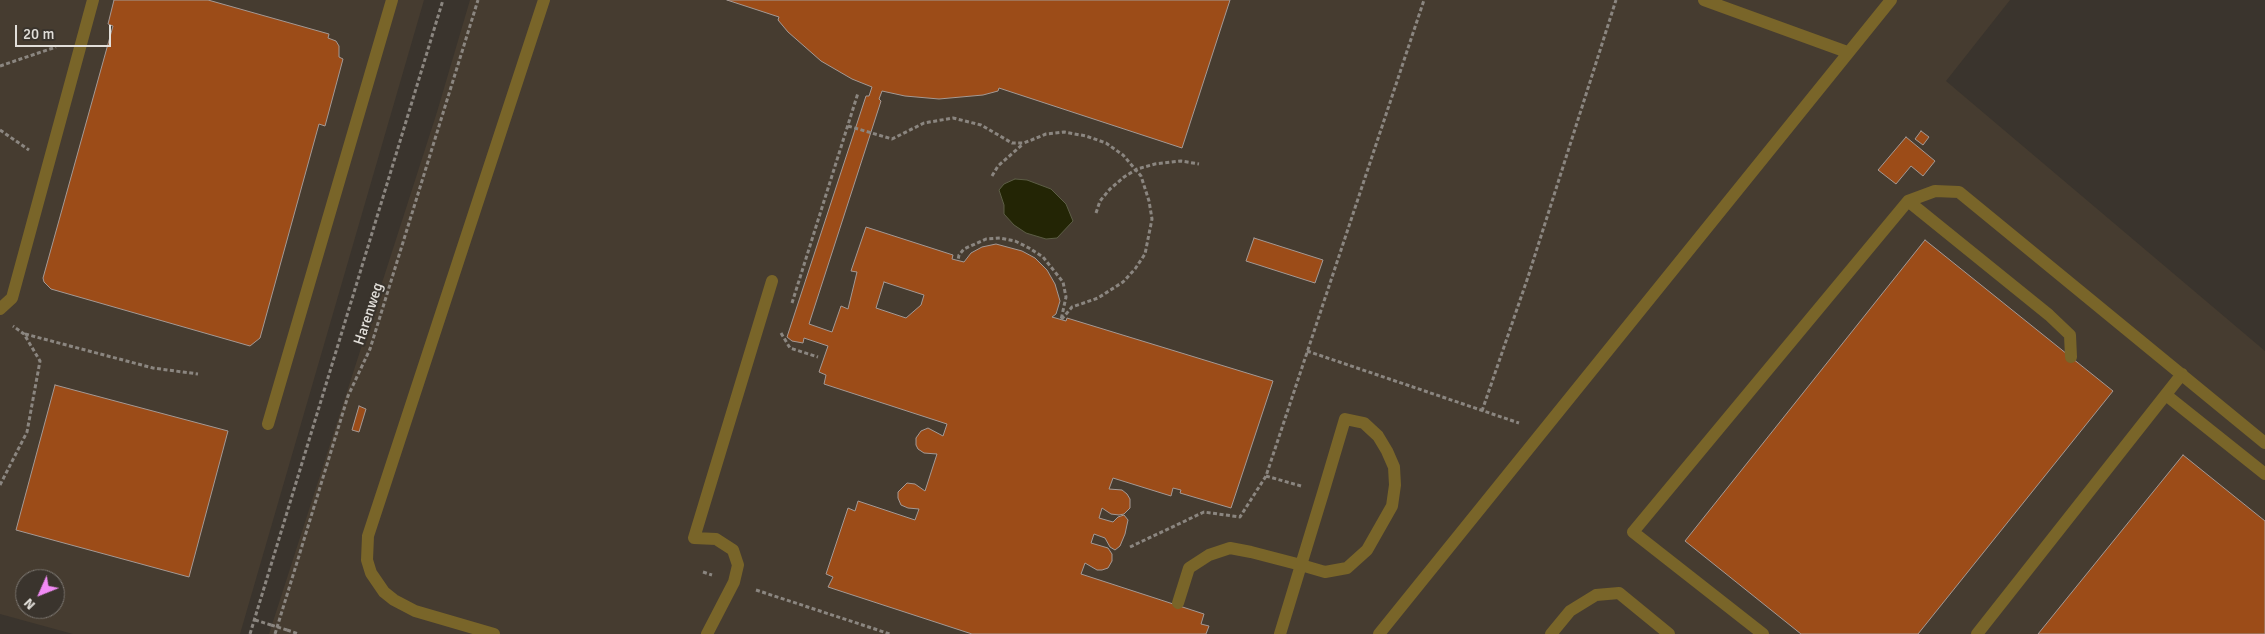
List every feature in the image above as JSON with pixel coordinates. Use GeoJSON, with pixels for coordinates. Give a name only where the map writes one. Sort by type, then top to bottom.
{"type":"FeatureCollection","features":[{"type":"Feature","properties":{"kind":"lane"},"geometry":{"type":"LineString","coordinates":[[0,309],[12,298],[93,0]]}},
{"type":"Feature","properties":{"kind":"lane"},"geometry":{"type":"LineString","coordinates":[[268,424],[392,0]]}},
{"type":"Feature","properties":{"kind":"lane"},"geometry":{"type":"LineString","coordinates":[[494,634],[416,611],[394,600],[384,592],[371,573],[367,560],[368,536],[544,0]]}},
{"type":"Feature","properties":{"kind":"lane"},"geometry":{"type":"LineString","coordinates":[[1704,0],[1847,52]]}},
{"type":"Feature","properties":{"kind":"lane"},"geometry":{"type":"LineString","coordinates":[[1379,634],[1847,52],[1891,0]]}},
{"type":"Feature","properties":{"kind":"lane"},"geometry":{"type":"LineString","coordinates":[[1763,634],[1633,532],[1908,201],[1935,191],[1959,192],[2265,443]]}},
{"type":"Feature","properties":{"kind":"lane"},"geometry":{"type":"LineString","coordinates":[[1908,201],[2049,315],[2070,336],[2071,357]]}},
{"type":"Feature","properties":{"kind":"lane"},"geometry":{"type":"LineString","coordinates":[[707,634],[734,582],[738,565],[733,550],[716,539],[694,538],[772,281]]}},
{"type":"Feature","properties":{"kind":"lane"},"geometry":{"type":"LineString","coordinates":[[1976,634],[2182,374]]}},
{"type":"Feature","properties":{"kind":"lane"},"geometry":{"type":"LineString","coordinates":[[2166,395],[2265,474]]}},
{"type":"Feature","properties":{"kind":"lane"},"geometry":{"type":"LineString","coordinates":[[1178,603],[1189,568],[1209,556],[1230,548],[1300,565],[1325,572],[1347,568],[1367,550],[1392,506],[1395,485],[1394,468],[1378,436],[1364,424],[1345,419],[1300,565],[1280,634]]}},
{"type":"Feature","properties":{"kind":"lane"},"geometry":{"type":"LineString","coordinates":[[1551,634],[1570,611],[1576,607],[1596,595],[1619,593],[1669,634]]}},
{"type":"Feature","properties":{"kind":"path"},"geometry":{"type":"LineString","coordinates":[[250,634],[443,0]]}},
{"type":"Feature","properties":{"kind":"path","name":"Harenweg"},"geometry":{"type":"LineString","coordinates":[[275,634],[348,396],[370,349],[478,0]]}},
{"type":"Feature","properties":{"kind":"path"},"geometry":{"type":"LineString","coordinates":[[1130,547],[1204,512],[1240,517],[1266,476],[1424,0]]}},
{"type":"Feature","properties":{"kind":"path"},"geometry":{"type":"LineString","coordinates":[[1482,411],[1528,277],[1616,0]]}},
{"type":"Feature","properties":{"kind":"path"},"geometry":{"type":"LineString","coordinates":[[0,66],[82,38]]}},
{"type":"Feature","properties":{"kind":"path"},"geometry":{"type":"LineString","coordinates":[[791,306],[858,93]]}},
{"type":"Feature","properties":{"kind":"path"},"geometry":{"type":"LineString","coordinates":[[848,126],[892,138],[924,123],[953,118],[981,125],[1012,143],[1024,143]]}},
{"type":"Feature","properties":{"kind":"path"},"geometry":{"type":"LineString","coordinates":[[0,130],[49,163]]}},
{"type":"Feature","properties":{"kind":"path"},"geometry":{"type":"LineString","coordinates":[[958,260],[958,255],[964,249],[986,239],[1000,238],[1015,241],[1043,256],[1063,282],[1066,297],[1061,320],[1072,307],[1098,298],[1123,282],[1145,254],[1152,220],[1149,201],[1137,170],[1123,155],[1106,143],[1086,136],[1064,132],[1046,134],[1024,143],[998,166],[992,176]]}},
{"type":"Feature","properties":{"kind":"path"},"geometry":{"type":"LineString","coordinates":[[1096,213],[1100,201],[1110,190],[1124,177],[1137,170],[1155,164],[1181,161],[1199,164]]}},
{"type":"Feature","properties":{"kind":"path"},"geometry":{"type":"LineString","coordinates":[[760,320],[782,334],[790,348],[818,357]]}},
{"type":"Feature","properties":{"kind":"path"},"geometry":{"type":"LineString","coordinates":[[8,323],[24,334],[154,368],[198,374]]}},
{"type":"Feature","properties":{"kind":"path"},"geometry":{"type":"LineString","coordinates":[[782,334],[785,324]]}},
{"type":"Feature","properties":{"kind":"path"},"geometry":{"type":"LineString","coordinates":[[0,485],[27,432],[40,361],[24,334]]}},
{"type":"Feature","properties":{"kind":"path"},"geometry":{"type":"LineString","coordinates":[[1307,351],[1519,423],[1538,438]]}},
{"type":"Feature","properties":{"kind":"path"},"geometry":{"type":"LineString","coordinates":[[1266,476],[1323,493]]}},
{"type":"Feature","properties":{"kind":"path"},"geometry":{"type":"LineString","coordinates":[[703,572],[890,634]]}},
{"type":"Feature","properties":{"kind":"path"},"geometry":{"type":"LineString","coordinates":[[255,620],[299,634]]}},
{"type":"Feature","properties":{"kind":"shaded area"},"geometry":{"type":"Polygon","coordinates":[[[0,0],[424,0],[240,634],[73,634],[18,619],[65,619],[65,569],[15,569],[15,618],[0,614],[0,0]]]}},
{"type":"Feature","properties":{"kind":"shaded area"},"geometry":{"type":"Polygon","coordinates":[[[470,0],[2010,0],[1946,81],[2265,351],[2265,634],[269,634],[437,112],[470,0]]]}},
{"type":"Feature","properties":{"kind":"shaded area"},"geometry":{"type":"Polygon","coordinates":[[[1015,179],[1027,180],[1051,189],[1066,204],[1073,221],[1057,238],[1046,239],[1026,233],[1014,225],[1004,214],[1004,205],[999,190],[1004,184],[1015,179]]]}},
{"type":"Feature","properties":{"kind":"building"},"geometry":{"type":"Polygon","coordinates":[[[114,0],[208,0],[329,34],[328,38],[336,41],[339,46],[339,57],[343,59],[325,126],[319,124],[260,338],[250,346],[51,289],[44,282],[43,278],[113,26],[108,24],[114,0]]]}},
{"type":"Feature","properties":{"kind":"building"},"geometry":{"type":"Polygon","coordinates":[[[727,0],[1230,0],[1182,148],[999,88],[998,91],[983,95],[939,99],[905,96],[882,91],[879,99],[881,101],[809,324],[832,332],[841,306],[848,309],[857,272],[851,271],[866,227],[953,255],[952,259],[964,262],[971,253],[982,247],[996,244],[1022,251],[1035,258],[1047,270],[1055,284],[1060,301],[1056,314],[1052,317],[1066,321],[1067,318],[1273,381],[1231,508],[1180,493],[1181,490],[1173,488],[1171,496],[1113,478],[1109,489],[1122,490],[1127,494],[1130,499],[1130,508],[1124,514],[1119,515],[1111,514],[1102,508],[1099,518],[1113,522],[1118,517],[1124,515],[1128,520],[1125,534],[1120,546],[1115,550],[1110,547],[1105,538],[1094,534],[1091,543],[1108,548],[1112,554],[1112,561],[1108,568],[1102,570],[1097,570],[1085,563],[1081,574],[1204,614],[1201,624],[1209,626],[1206,634],[972,634],[828,587],[833,577],[826,574],[848,508],[855,511],[858,501],[915,520],[919,509],[901,505],[898,492],[907,483],[915,484],[925,491],[937,454],[924,453],[918,449],[916,438],[921,431],[928,428],[943,436],[947,424],[824,384],[826,375],[819,372],[828,346],[804,338],[803,343],[792,341],[787,337],[866,96],[869,96],[872,87],[852,79],[821,61],[788,32],[778,20],[779,17],[727,0]],[[884,282],[876,308],[906,318],[921,305],[924,295],[884,282]]]}},
{"type":"Feature","properties":{"kind":"building"},"geometry":{"type":"Polygon","coordinates":[[[1921,131],[1929,137],[1923,145],[1915,139],[1921,131]]]}},
{"type":"Feature","properties":{"kind":"building"},"geometry":{"type":"Polygon","coordinates":[[[1906,137],[1935,161],[1923,176],[1911,166],[1896,184],[1878,170],[1906,137]]]}},
{"type":"Feature","properties":{"kind":"building"},"geometry":{"type":"Polygon","coordinates":[[[1254,238],[1323,260],[1315,283],[1246,261],[1254,238]]]}},
{"type":"Feature","properties":{"kind":"building"},"geometry":{"type":"Polygon","coordinates":[[[1925,240],[2113,391],[1918,634],[1801,634],[1685,541],[1925,240]]]}},
{"type":"Feature","properties":{"kind":"building"},"geometry":{"type":"Polygon","coordinates":[[[55,385],[228,431],[189,577],[16,530],[55,385]]]}},
{"type":"Feature","properties":{"kind":"building"},"geometry":{"type":"Polygon","coordinates":[[[359,406],[366,409],[359,432],[352,430],[359,406]]]}},
{"type":"Feature","properties":{"kind":"building"},"geometry":{"type":"Polygon","coordinates":[[[2183,455],[2265,521],[2265,634],[2038,634],[2183,455]]]}}]}
